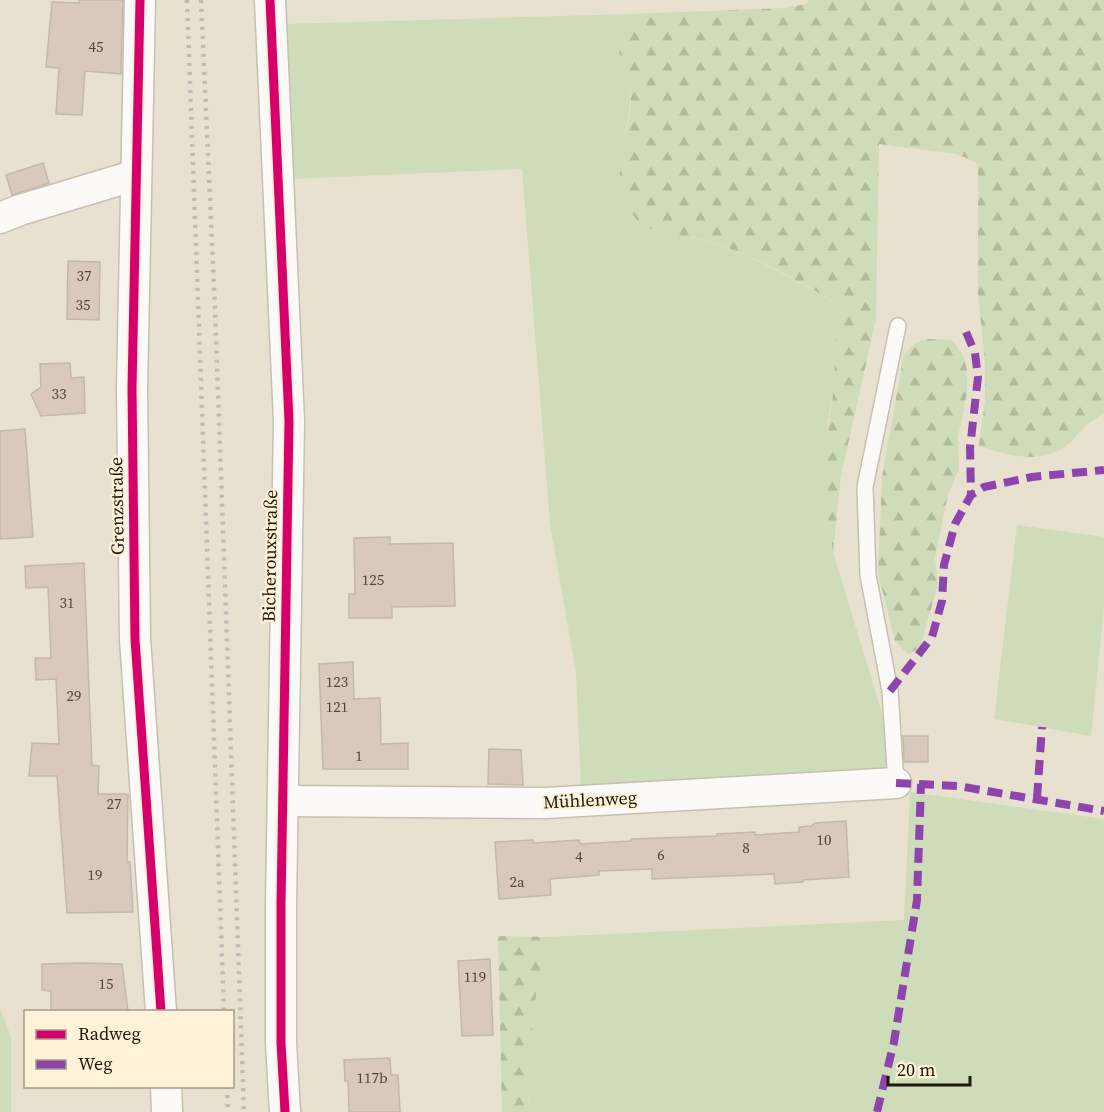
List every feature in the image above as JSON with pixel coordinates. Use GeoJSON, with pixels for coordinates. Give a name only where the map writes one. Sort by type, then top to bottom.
{"type":"FeatureCollection","features":[{"type":"Feature","properties":{"kind":"street","name":"Grenzstraße"},"geometry":{"type":"LineString","coordinates":[[140,0],[132,388],[135,639],[161,1010]]}},
{"type":"Feature","properties":{"kind":"street","name":"Bicherouxstraße"},"geometry":{"type":"LineString","coordinates":[[270,0],[289,421],[281,1020],[285,1112]]}},
{"type":"Feature","properties":{"kind":"street"},"geometry":{"type":"LineString","coordinates":[[0,218],[136,175]]}},
{"type":"Feature","properties":{"kind":"street","name":"Mühlenweg"},"geometry":{"type":"LineString","coordinates":[[284,801],[546,803],[896,783]]}},
{"type":"Feature","properties":{"kind":"street"},"geometry":{"type":"LineString","coordinates":[[166,1088],[167,1112]]}},
{"type":"Feature","properties":{"kind":"lane"},"geometry":{"type":"LineString","coordinates":[[896,783],[890,691],[868,574],[865,487],[898,326]]}},
{"type":"Feature","properties":{"kind":"green space"},"geometry":{"type":"Polygon","coordinates":[[[809,0],[1104,0],[1104,413],[1085,426],[1065,447],[1044,456],[1022,457],[979,446],[985,400],[985,361],[978,294],[978,173],[976,162],[956,154],[879,144],[876,319],[841,476],[833,552],[824,487],[825,452],[833,395],[836,341],[844,309],[794,279],[741,253],[704,240],[646,227],[632,213],[620,182],[621,158],[631,94],[619,52],[628,14],[786,8],[805,4],[809,0]]]}},
{"type":"Feature","properties":{"kind":"green space"},"geometry":{"type":"Polygon","coordinates":[[[628,14],[619,49],[620,62],[628,80],[631,99],[620,172],[646,227],[706,241],[742,254],[844,309],[836,341],[824,487],[833,552],[885,723],[887,774],[581,789],[576,674],[550,523],[522,169],[292,179],[283,24],[628,14]]]}},
{"type":"Feature","properties":{"kind":"green space"},"geometry":{"type":"Polygon","coordinates":[[[928,339],[952,340],[963,355],[967,370],[967,393],[958,437],[959,469],[948,495],[935,558],[938,584],[920,648],[908,654],[895,641],[878,573],[882,477],[903,358],[913,345],[928,339]]]}},
{"type":"Feature","properties":{"kind":"green space"},"geometry":{"type":"Polygon","coordinates":[[[1017,525],[1104,537],[1104,607],[1091,736],[994,719],[1017,525]]]}},
{"type":"Feature","properties":{"kind":"green space"},"geometry":{"type":"Polygon","coordinates":[[[910,792],[1104,819],[1104,1112],[528,1112],[533,1012],[547,937],[904,920],[910,792]]]}},
{"type":"Feature","properties":{"kind":"green space"},"geometry":{"type":"Polygon","coordinates":[[[498,936],[547,937],[533,1012],[528,1112],[502,1112],[498,936]]]}},
{"type":"Feature","properties":{"kind":"green space"},"geometry":{"type":"Polygon","coordinates":[[[0,1008],[11,1037],[11,1112],[0,1112],[0,1008]]]}},
{"type":"Feature","properties":{"kind":"building"},"geometry":{"type":"Polygon","coordinates":[[[79,0],[123,0],[121,74],[85,71],[82,115],[56,114],[59,68],[46,67],[52,2],[79,3],[79,0]]]}},
{"type":"Feature","properties":{"kind":"building"},"geometry":{"type":"Polygon","coordinates":[[[43,163],[49,183],[12,195],[6,175],[43,163]]]}},
{"type":"Feature","properties":{"kind":"building"},"geometry":{"type":"Polygon","coordinates":[[[68,261],[100,262],[99,320],[67,319],[68,261]]]}},
{"type":"Feature","properties":{"kind":"building"},"geometry":{"type":"Polygon","coordinates":[[[70,363],[71,378],[84,377],[85,413],[41,416],[31,394],[41,387],[40,364],[70,363]]]}},
{"type":"Feature","properties":{"kind":"building"},"geometry":{"type":"Polygon","coordinates":[[[25,429],[33,537],[0,539],[0,431],[25,429]]]}},
{"type":"Feature","properties":{"kind":"building"},"geometry":{"type":"Polygon","coordinates":[[[390,537],[390,544],[453,543],[455,606],[392,607],[392,618],[349,618],[349,594],[355,594],[354,538],[390,537]]]}},
{"type":"Feature","properties":{"kind":"building"},"geometry":{"type":"Polygon","coordinates":[[[84,563],[92,765],[99,766],[98,794],[128,794],[127,862],[130,862],[133,912],[67,913],[57,776],[29,776],[32,743],[59,744],[56,679],[36,680],[35,658],[51,658],[48,587],[26,588],[25,566],[84,563]]]}},
{"type":"Feature","properties":{"kind":"building"},"geometry":{"type":"Polygon","coordinates":[[[353,662],[354,699],[380,698],[381,744],[408,743],[408,769],[323,769],[319,664],[353,662]]]}},
{"type":"Feature","properties":{"kind":"building"},"geometry":{"type":"Polygon","coordinates":[[[903,736],[928,736],[928,762],[904,762],[903,736]]]}},
{"type":"Feature","properties":{"kind":"building"},"geometry":{"type":"Polygon","coordinates":[[[489,749],[521,750],[523,785],[488,784],[489,749]]]}},
{"type":"Feature","properties":{"kind":"building"},"geometry":{"type":"Polygon","coordinates":[[[846,821],[849,877],[775,884],[774,874],[652,879],[652,869],[599,871],[599,875],[550,879],[551,895],[499,899],[495,842],[533,840],[533,843],[579,840],[580,844],[755,832],[755,835],[799,832],[799,827],[811,826],[815,823],[846,821]]]}},
{"type":"Feature","properties":{"kind":"building"},"geometry":{"type":"Polygon","coordinates":[[[490,959],[493,1035],[462,1036],[458,961],[490,959]]]}},
{"type":"Feature","properties":{"kind":"building"},"geometry":{"type":"Polygon","coordinates":[[[42,964],[122,964],[128,1010],[51,1010],[51,991],[42,990],[42,964]]]}},
{"type":"Feature","properties":{"kind":"building"},"geometry":{"type":"Polygon","coordinates":[[[390,1058],[391,1075],[398,1075],[400,1112],[349,1112],[348,1081],[345,1081],[344,1060],[390,1058]]]}},
{"type":"Feature","properties":{"kind":"railway"},"geometry":{"type":"LineString","coordinates":[[187,0],[224,1010]]}},
{"type":"Feature","properties":{"kind":"railway"},"geometry":{"type":"LineString","coordinates":[[201,0],[215,309],[244,1112]]}},
{"type":"Feature","properties":{"kind":"railway"},"geometry":{"type":"LineString","coordinates":[[227,1088],[228,1112]]}},
{"type":"Feature","properties":{"kind":"marked path"},"geometry":{"type":"LineString","coordinates":[[966,332],[975,353],[978,377],[970,448],[971,495]]}},
{"type":"Feature","properties":{"kind":"marked path"},"geometry":{"type":"LineString","coordinates":[[890,691],[932,637],[942,601],[944,565],[955,524],[971,495],[984,487],[1032,477],[1104,470]]}},
{"type":"Feature","properties":{"kind":"marked path"},"geometry":{"type":"LineString","coordinates":[[1037,798],[1042,727]]}},
{"type":"Feature","properties":{"kind":"marked path"},"geometry":{"type":"LineString","coordinates":[[896,783],[958,786],[1104,811]]}},
{"type":"Feature","properties":{"kind":"marked path"},"geometry":{"type":"LineString","coordinates":[[877,1112],[894,1042],[917,900],[921,784]]}},
{"type":"Feature","properties":{"kind":"cycle path"},"geometry":{"type":"LineString","coordinates":[[140,0],[132,388],[135,639],[161,1010]]}},
{"type":"Feature","properties":{"kind":"cycle path"},"geometry":{"type":"LineString","coordinates":[[270,0],[289,421],[281,904],[281,1043],[285,1112]]}}]}
